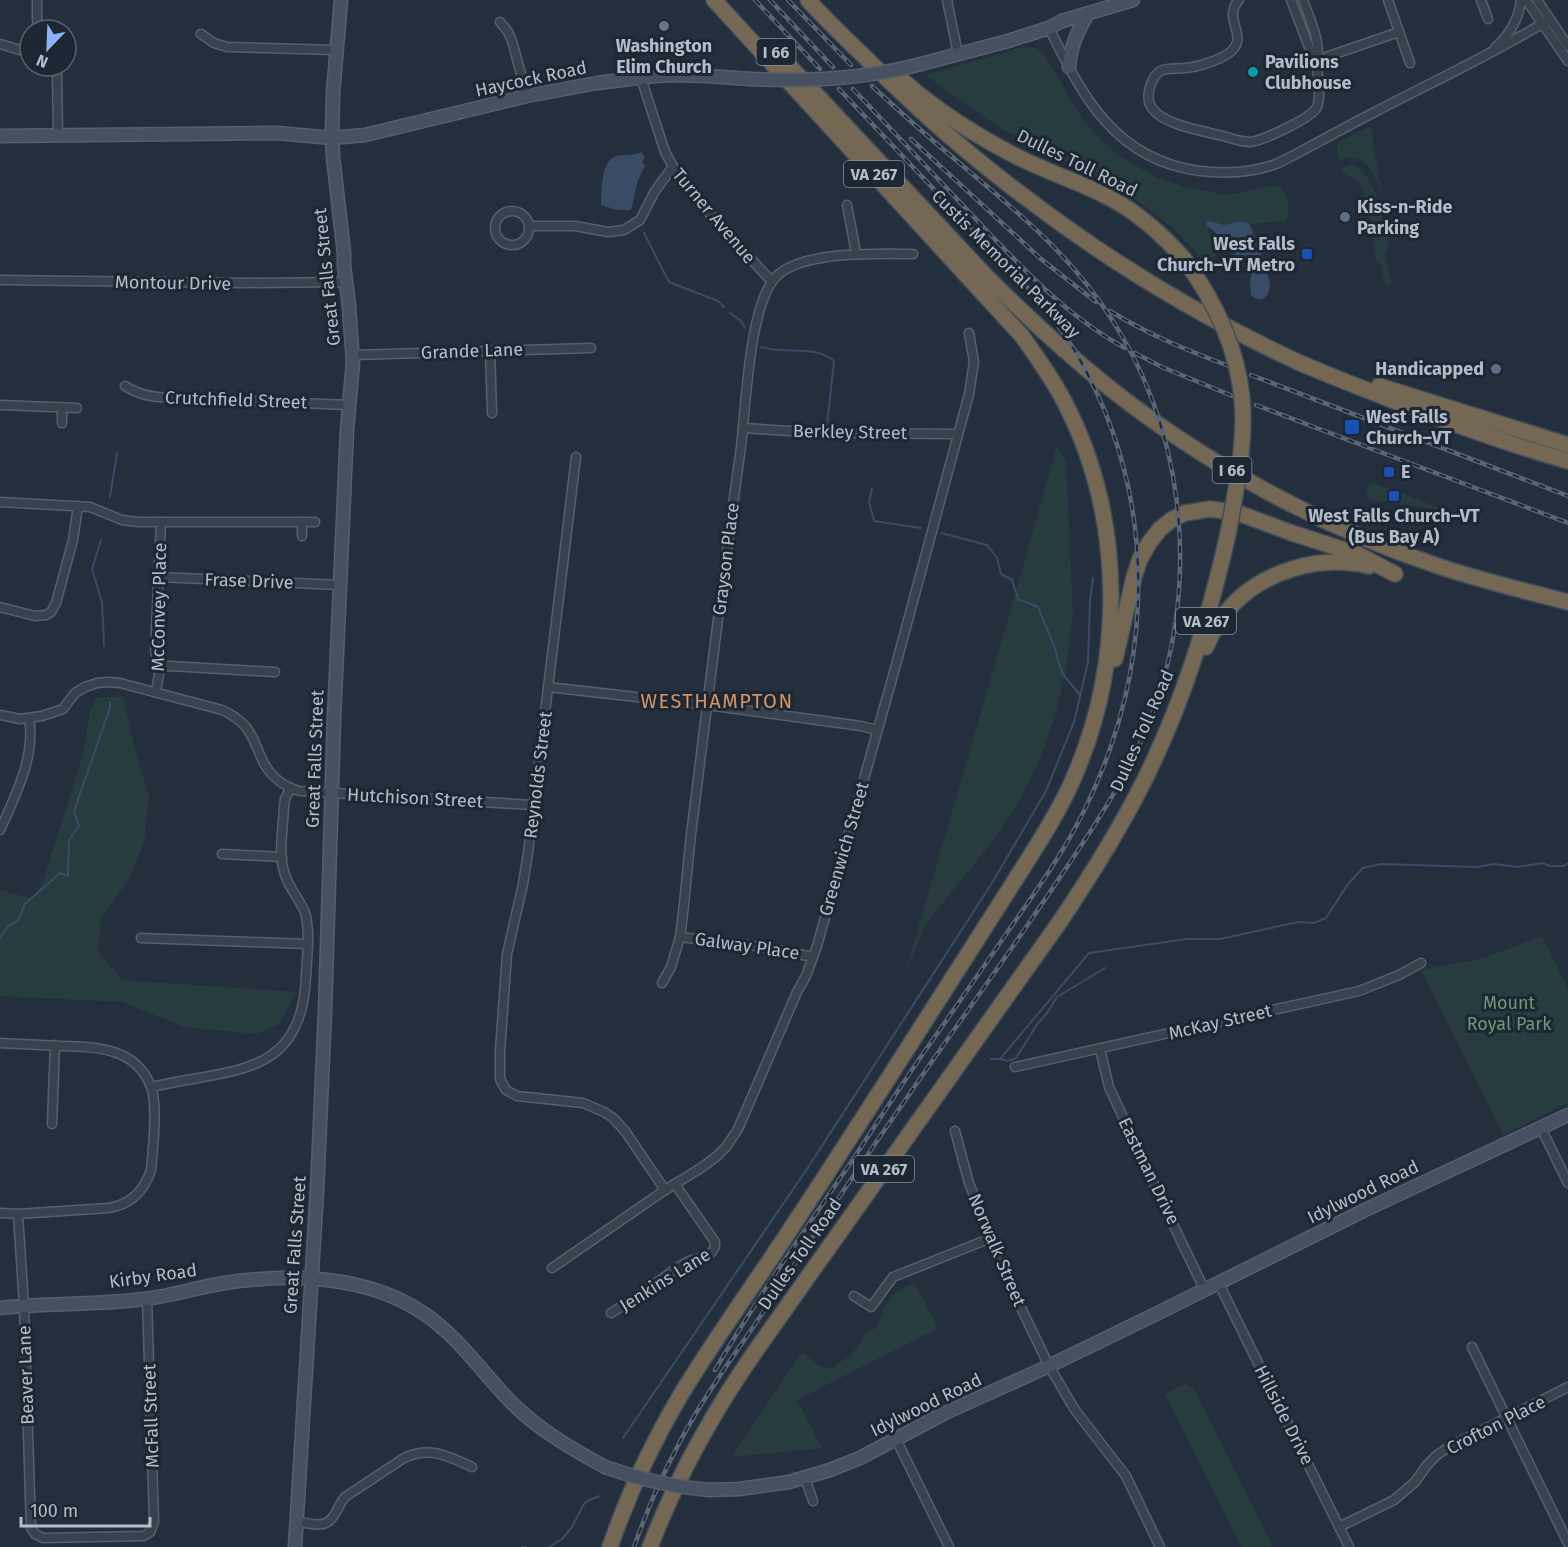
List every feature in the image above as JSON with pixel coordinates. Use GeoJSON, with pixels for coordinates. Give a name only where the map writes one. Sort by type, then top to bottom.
{"type":"FeatureCollection","features":[{"type":"Feature","properties":{"kind":"highway","name":"Dulles Toll Road"},"geometry":{"type":"LineString","coordinates":[[610,1547],[642,1466],[680,1396],[820,1183],[1041,839],[1065,797],[1084,753],[1096,714],[1105,672],[1111,620],[1107,538],[1098,491],[1079,432],[1050,376],[1022,336],[714,0]]}},
{"type":"Feature","properties":{"kind":"highway","name":"Custis Memorial Parkway"},"geometry":{"type":"LineString","coordinates":[[728,0],[986,276],[1041,330],[1118,394],[1171,432],[1266,490],[1316,516],[1392,549],[1486,581],[1568,602]]}},
{"type":"Feature","properties":{"kind":"highway"},"geometry":{"type":"LineString","coordinates":[[808,0],[915,105],[971,155],[1052,217],[1130,270],[1227,327],[1301,363],[1392,401],[1486,435],[1568,461]]}},
{"type":"Feature","properties":{"kind":"highway","name":"Dulles Toll Road"},"geometry":{"type":"LineString","coordinates":[[650,1547],[682,1472],[720,1404],[1059,923],[1122,824],[1144,781],[1177,705],[1203,630],[1228,534],[1241,442],[1240,386],[1224,327],[1209,297],[1184,259],[1171,244],[1153,227],[1120,203],[1015,155],[981,137],[941,111],[900,79],[819,0]]}},
{"type":"Feature","properties":{"kind":"highway"},"geometry":{"type":"LineString","coordinates":[[1227,327],[1270,341],[1347,375],[1568,445]]}},
{"type":"Feature","properties":{"kind":"highway"},"geometry":{"type":"LineString","coordinates":[[1084,753],[1106,698],[1137,567],[1155,535],[1177,516],[1202,509],[1238,513],[1357,554],[1395,574],[1355,563],[1318,563],[1286,571],[1261,584],[1232,605],[1222,617],[1207,645],[1197,674],[1177,705]]}},
{"type":"Feature","properties":{"kind":"main road","name":"Great Falls Street"},"geometry":{"type":"LineString","coordinates":[[295,1547],[317,1191],[340,585],[353,355],[332,138],[333,93],[341,0]]}},
{"type":"Feature","properties":{"kind":"main road","name":"Haycock Road"},"geometry":{"type":"LineString","coordinates":[[0,136],[277,133],[332,138],[365,135],[527,96],[597,83],[675,75],[792,81],[884,72],[1008,41],[1049,28],[1062,21],[1133,0]]}},
{"type":"Feature","properties":{"kind":"main road"},"geometry":{"type":"LineString","coordinates":[[1069,67],[1073,41],[1087,15]]}},
{"type":"Feature","properties":{"kind":"main road","name":"Idylwood Road"},"geometry":{"type":"LineString","coordinates":[[311,1278],[333,1280],[373,1289],[422,1312],[452,1335],[510,1401],[542,1429],[570,1448],[605,1467],[630,1476],[669,1485],[709,1490],[765,1486],[805,1478],[860,1458],[945,1413],[1049,1366],[1205,1291],[1365,1210],[1568,1115]]}},
{"type":"Feature","properties":{"kind":"main road","name":"Kirby Road"},"geometry":{"type":"LineString","coordinates":[[0,1308],[147,1299],[227,1283],[311,1278]]}},
{"type":"Feature","properties":{"kind":"street"},"geometry":{"type":"LineString","coordinates":[[37,0],[38,18]]}},
{"type":"Feature","properties":{"kind":"street"},"geometry":{"type":"LineString","coordinates":[[947,0],[958,54]]}},
{"type":"Feature","properties":{"kind":"street"},"geometry":{"type":"LineString","coordinates":[[1239,0],[1232,14],[1238,38],[1235,47],[1227,55],[1201,64],[1187,68],[1168,68],[1158,72],[1152,82],[1148,97],[1154,111],[1167,120],[1246,142],[1258,141],[1286,128],[1316,108],[1318,98],[1317,41],[1303,0]]}},
{"type":"Feature","properties":{"kind":"street"},"geometry":{"type":"LineString","coordinates":[[1291,0],[1309,47],[1317,60]]}},
{"type":"Feature","properties":{"kind":"street"},"geometry":{"type":"LineString","coordinates":[[1388,0],[1410,63]]}},
{"type":"Feature","properties":{"kind":"street"},"geometry":{"type":"LineString","coordinates":[[1481,0],[1488,19]]}},
{"type":"Feature","properties":{"kind":"street"},"geometry":{"type":"LineString","coordinates":[[1488,55],[1513,26],[1523,0],[1568,46]]}},
{"type":"Feature","properties":{"kind":"street"},"geometry":{"type":"LineString","coordinates":[[1537,0],[1546,22],[1568,61]]}},
{"type":"Feature","properties":{"kind":"street"},"geometry":{"type":"LineString","coordinates":[[500,22],[512,41],[527,96]]}},
{"type":"Feature","properties":{"kind":"street"},"geometry":{"type":"LineString","coordinates":[[1049,28],[1087,99],[1102,118],[1129,143],[1173,165],[1195,170],[1230,173],[1276,164],[1488,55],[1546,22]]}},
{"type":"Feature","properties":{"kind":"street"},"geometry":{"type":"LineString","coordinates":[[1317,60],[1399,32]]}},
{"type":"Feature","properties":{"kind":"street"},"geometry":{"type":"LineString","coordinates":[[201,34],[214,43],[227,47],[336,50]]}},
{"type":"Feature","properties":{"kind":"street"},"geometry":{"type":"LineString","coordinates":[[0,44],[18,49]]}},
{"type":"Feature","properties":{"kind":"street"},"geometry":{"type":"LineString","coordinates":[[57,78],[58,135]]}},
{"type":"Feature","properties":{"kind":"street","name":"Turner Avenue"},"geometry":{"type":"LineString","coordinates":[[641,78],[656,129],[672,168],[682,183],[772,282]]}},
{"type":"Feature","properties":{"kind":"street"},"geometry":{"type":"LineString","coordinates":[[530,226],[575,226],[608,232],[624,230],[640,220],[655,191],[672,168]]}},
{"type":"Feature","properties":{"kind":"street"},"geometry":{"type":"LineString","coordinates":[[847,205],[856,253]]}},
{"type":"Feature","properties":{"kind":"street"},"geometry":{"type":"LineString","coordinates":[[507,211],[524,216],[530,226],[528,236],[524,241],[513,246],[499,240],[495,229],[498,217],[507,211]]}},
{"type":"Feature","properties":{"kind":"street"},"geometry":{"type":"LineString","coordinates":[[772,282],[781,272],[797,264],[856,253],[913,254]]}},
{"type":"Feature","properties":{"kind":"street","name":"Montour Drive"},"geometry":{"type":"LineString","coordinates":[[0,280],[346,282]]}},
{"type":"Feature","properties":{"kind":"street","name":"Grayson Place"},"geometry":{"type":"LineString","coordinates":[[662,983],[671,968],[680,937],[754,336],[759,312],[772,282]]}},
{"type":"Feature","properties":{"kind":"street","name":"Greenwich Street"},"geometry":{"type":"LineString","coordinates":[[552,1268],[717,1156],[734,1136],[806,976],[877,730],[969,394],[974,362],[969,333]]}},
{"type":"Feature","properties":{"kind":"street","name":"Grande Lane"},"geometry":{"type":"LineString","coordinates":[[353,355],[591,348]]}},
{"type":"Feature","properties":{"kind":"street"},"geometry":{"type":"LineString","coordinates":[[490,350],[492,413]]}},
{"type":"Feature","properties":{"kind":"street","name":"Crutchfield Street"},"geometry":{"type":"LineString","coordinates":[[125,386],[140,394],[158,397],[349,405]]}},
{"type":"Feature","properties":{"kind":"street"},"geometry":{"type":"LineString","coordinates":[[0,405],[77,408]]}},
{"type":"Feature","properties":{"kind":"street"},"geometry":{"type":"LineString","coordinates":[[62,407],[62,423]]}},
{"type":"Feature","properties":{"kind":"street","name":"Berkley Street"},"geometry":{"type":"LineString","coordinates":[[743,428],[820,433],[958,434]]}},
{"type":"Feature","properties":{"kind":"street","name":"Reynolds Street"},"geometry":{"type":"LineString","coordinates":[[576,457],[526,863],[504,974],[500,1078],[506,1090],[517,1096],[583,1103],[613,1118],[625,1131],[665,1190]]}},
{"type":"Feature","properties":{"kind":"street"},"geometry":{"type":"LineString","coordinates":[[0,502],[97,508],[129,521],[315,522]]}},
{"type":"Feature","properties":{"kind":"street"},"geometry":{"type":"LineString","coordinates":[[0,607],[35,616],[51,612],[56,603],[73,540],[78,506]]}},
{"type":"Feature","properties":{"kind":"street","name":"McConvey Place"},"geometry":{"type":"LineString","coordinates":[[156,692],[159,681],[155,650],[160,522]]}},
{"type":"Feature","properties":{"kind":"street"},"geometry":{"type":"LineString","coordinates":[[302,522],[302,536]]}},
{"type":"Feature","properties":{"kind":"street","name":"Frase Drive"},"geometry":{"type":"LineString","coordinates":[[159,578],[340,585]]}},
{"type":"Feature","properties":{"kind":"street"},"geometry":{"type":"LineString","coordinates":[[158,667],[275,672]]}},
{"type":"Feature","properties":{"kind":"street"},"geometry":{"type":"LineString","coordinates":[[0,715],[29,719],[63,709],[75,693],[97,683],[120,683],[156,692],[222,710],[241,721],[252,735],[265,766],[290,789],[284,807],[282,857],[286,878],[304,910],[307,930],[304,1000],[291,1037],[284,1046],[270,1056],[244,1069],[176,1081],[152,1088]]}},
{"type":"Feature","properties":{"kind":"street"},"geometry":{"type":"LineString","coordinates":[[548,687],[707,705],[877,730]]}},
{"type":"Feature","properties":{"kind":"street"},"geometry":{"type":"LineString","coordinates":[[0,830],[21,782],[31,738],[29,719]]}},
{"type":"Feature","properties":{"kind":"street","name":"Hutchison Street"},"geometry":{"type":"LineString","coordinates":[[290,789],[299,792],[533,805]]}},
{"type":"Feature","properties":{"kind":"street"},"geometry":{"type":"LineString","coordinates":[[222,854],[282,857]]}},
{"type":"Feature","properties":{"kind":"street","name":"Galway Place"},"geometry":{"type":"LineString","coordinates":[[680,937],[763,947],[813,957]]}},
{"type":"Feature","properties":{"kind":"street"},"geometry":{"type":"LineString","coordinates":[[141,938],[307,944]]}},
{"type":"Feature","properties":{"kind":"street","name":"McKay Street"},"geometry":{"type":"LineString","coordinates":[[1015,1067],[1359,991],[1400,975],[1421,963]]}},
{"type":"Feature","properties":{"kind":"street"},"geometry":{"type":"LineString","coordinates":[[0,1044],[100,1047],[120,1054],[139,1068],[152,1088],[154,1106],[151,1170],[148,1180],[135,1195],[123,1204],[108,1208],[18,1214],[0,1213]]}},
{"type":"Feature","properties":{"kind":"street"},"geometry":{"type":"LineString","coordinates":[[52,1124],[55,1045]]}},
{"type":"Feature","properties":{"kind":"street","name":"Eastman Drive"},"geometry":{"type":"LineString","coordinates":[[1100,1049],[1109,1087],[1205,1291]]}},
{"type":"Feature","properties":{"kind":"street"},"geometry":{"type":"LineString","coordinates":[[1541,1128],[1568,1183]]}},
{"type":"Feature","properties":{"kind":"street","name":"Norwalk Street"},"geometry":{"type":"LineString","coordinates":[[955,1131],[969,1183],[1011,1287],[1049,1366],[1075,1410],[1126,1476],[1160,1547]]}},
{"type":"Feature","properties":{"kind":"street","name":"Jenkins Lane"},"geometry":{"type":"LineString","coordinates":[[611,1313],[631,1302],[686,1263],[713,1252],[715,1242],[675,1184]]}},
{"type":"Feature","properties":{"kind":"street","name":"Beaver Lane"},"geometry":{"type":"LineString","coordinates":[[18,1214],[33,1537]]}},
{"type":"Feature","properties":{"kind":"street"},"geometry":{"type":"LineString","coordinates":[[854,1296],[871,1307],[893,1277],[991,1238]]}},
{"type":"Feature","properties":{"kind":"street","name":"Hillside Drive"},"geometry":{"type":"LineString","coordinates":[[1219,1284],[1349,1547]]}},
{"type":"Feature","properties":{"kind":"street","name":"McFall Street"},"geometry":{"type":"LineString","coordinates":[[33,1537],[153,1534],[147,1299]]}},
{"type":"Feature","properties":{"kind":"street"},"geometry":{"type":"LineString","coordinates":[[1472,1347],[1568,1543]]}},
{"type":"Feature","properties":{"kind":"street","name":"Crofton Place"},"geometry":{"type":"LineString","coordinates":[[1339,1527],[1394,1500],[1415,1482],[1437,1455],[1449,1447],[1568,1387]]}},
{"type":"Feature","properties":{"kind":"street"},"geometry":{"type":"LineString","coordinates":[[896,1439],[949,1547]]}},
{"type":"Feature","properties":{"kind":"street"},"geometry":{"type":"LineString","coordinates":[[296,1521],[316,1525],[328,1522],[345,1497],[413,1454],[434,1452],[448,1455],[472,1467]]}},
{"type":"Feature","properties":{"kind":"street"},"geometry":{"type":"LineString","coordinates":[[805,1478],[813,1501]]}},
{"type":"Feature","properties":{"kind":"green space"},"geometry":{"type":"Polygon","coordinates":[[[1023,47],[1036,48],[1046,57],[1081,117],[1117,154],[1155,177],[1182,186],[1226,195],[1279,185],[1288,203],[1285,221],[1249,224],[1242,221],[1227,225],[1207,226],[1216,256],[1204,261],[1174,229],[1138,201],[1002,129],[926,75],[1023,47]]]}},
{"type":"Feature","properties":{"kind":"green space"},"geometry":{"type":"Polygon","coordinates":[[[1368,127],[1371,128],[1381,191],[1371,171],[1362,161],[1356,158],[1340,160],[1338,157],[1337,144],[1368,127]]]}},
{"type":"Feature","properties":{"kind":"green space"},"geometry":{"type":"Polygon","coordinates":[[[1349,164],[1365,174],[1379,205],[1389,248],[1385,253],[1392,283],[1388,286],[1380,263],[1377,263],[1365,196],[1357,181],[1340,171],[1349,164]]]}},
{"type":"Feature","properties":{"kind":"green space"},"geometry":{"type":"Polygon","coordinates":[[[1057,446],[1066,460],[1073,615],[1066,670],[1053,723],[1038,763],[1017,805],[997,836],[926,924],[905,974],[1011,609],[1057,446]]]}},
{"type":"Feature","properties":{"kind":"green space"},"geometry":{"type":"Polygon","coordinates":[[[1375,484],[1435,506],[1440,510],[1369,498],[1366,491],[1370,485],[1375,484]]]}},
{"type":"Feature","properties":{"kind":"green space"},"geometry":{"type":"Polygon","coordinates":[[[97,697],[123,697],[134,746],[149,796],[144,842],[129,879],[101,919],[98,951],[122,980],[297,992],[279,1024],[257,1034],[185,1027],[122,1002],[0,996],[0,890],[34,899],[44,878],[83,755],[90,711],[97,697]]]}},
{"type":"Feature","properties":{"kind":"green space","name":"Mount Royal Park"},"geometry":{"type":"Polygon","coordinates":[[[1542,936],[1568,989],[1568,1103],[1503,1135],[1421,970],[1484,958],[1542,936]]]}},
{"type":"Feature","properties":{"kind":"green space"},"geometry":{"type":"Polygon","coordinates":[[[915,1283],[938,1328],[797,1400],[822,1448],[731,1457],[802,1352],[821,1367],[833,1368],[851,1356],[865,1334],[877,1327],[892,1296],[906,1286],[915,1283]]]}},
{"type":"Feature","properties":{"kind":"green space"},"geometry":{"type":"Polygon","coordinates":[[[1185,1384],[1194,1389],[1272,1545],[1241,1547],[1165,1394],[1185,1384]]]}},
{"type":"Feature","properties":{"kind":"water"},"geometry":{"type":"Polygon","coordinates":[[[641,152],[645,157],[642,162],[645,166],[638,180],[631,210],[617,210],[601,205],[603,177],[607,164],[617,156],[641,152]]]}},
{"type":"Feature","properties":{"kind":"water"},"geometry":{"type":"Polygon","coordinates":[[[1209,221],[1224,225],[1242,221],[1249,224],[1269,280],[1269,291],[1264,298],[1258,299],[1251,295],[1251,276],[1247,265],[1207,226],[1206,223],[1209,221]]]}},
{"type":"Feature","properties":{"kind":"waterway"},"geometry":{"type":"LineString","coordinates":[[644,233],[669,282],[718,301],[724,307]]}},
{"type":"Feature","properties":{"kind":"waterway"},"geometry":{"type":"LineString","coordinates":[[730,313],[741,321],[745,328]]}},
{"type":"Feature","properties":{"kind":"waterway"},"geometry":{"type":"LineString","coordinates":[[761,347],[809,351],[834,361],[827,425]]}},
{"type":"Feature","properties":{"kind":"waterway"},"geometry":{"type":"LineString","coordinates":[[110,497],[117,453]]}},
{"type":"Feature","properties":{"kind":"waterway"},"geometry":{"type":"LineString","coordinates":[[872,489],[869,502],[874,521],[921,528]]}},
{"type":"Feature","properties":{"kind":"waterway"},"geometry":{"type":"LineString","coordinates":[[941,533],[987,545],[997,558],[1001,574],[1012,580],[1018,599],[1038,607],[1062,673],[1080,695]]}},
{"type":"Feature","properties":{"kind":"waterway"},"geometry":{"type":"LineString","coordinates":[[101,540],[92,569],[102,602],[104,646]]}},
{"type":"Feature","properties":{"kind":"waterway"},"geometry":{"type":"LineString","coordinates":[[623,1438],[807,1169],[992,883],[1046,791],[1074,722],[1088,662],[1093,578]]}},
{"type":"Feature","properties":{"kind":"waterway"},"geometry":{"type":"LineString","coordinates":[[0,938],[9,925],[18,921],[25,904],[60,873],[68,876],[69,840],[79,826],[74,811],[110,708],[110,702]]}},
{"type":"Feature","properties":{"kind":"waterway"},"geometry":{"type":"LineString","coordinates":[[991,1059],[1000,1059],[1089,953],[1187,939],[1220,939],[1298,922],[1314,923],[1326,918],[1348,884],[1363,868],[1381,864],[1477,867],[1494,864],[1518,867],[1543,863],[1550,866],[1564,866],[1568,863]]}},
{"type":"Feature","properties":{"kind":"waterway"},"geometry":{"type":"LineString","coordinates":[[1000,1059],[1008,1061],[1016,1058],[1057,997],[1105,968]]}},
{"type":"Feature","properties":{"kind":"waterway"},"geometry":{"type":"LineString","coordinates":[[549,1547],[562,1539],[572,1527],[584,1504],[600,1496]]}},
{"type":"Feature","properties":{"kind":"railway"},"geometry":{"type":"LineString","coordinates":[[755,0],[820,69]]}},
{"type":"Feature","properties":{"kind":"railway"},"geometry":{"type":"LineString","coordinates":[[770,0],[833,67]]}},
{"type":"Feature","properties":{"kind":"railway"},"geometry":{"type":"LineString","coordinates":[[788,0],[851,65]]}},
{"type":"Feature","properties":{"kind":"railway"},"geometry":{"type":"LineString","coordinates":[[634,1547],[654,1495],[705,1398],[871,1150],[1069,865],[1103,812],[1134,757],[1147,728],[1158,698],[1171,649],[1178,600],[1180,550],[1177,500],[1168,452],[1154,404],[1134,358],[1093,292],[1039,232],[872,86]]}},
{"type":"Feature","properties":{"kind":"railway"},"geometry":{"type":"LineString","coordinates":[[715,1370],[780,1268],[1069,839],[1085,809],[1108,753],[1125,696],[1135,638],[1138,580],[1134,521],[1122,464],[1103,407],[1076,353],[1052,317],[1024,284],[839,89]]}},
{"type":"Feature","properties":{"kind":"railway"},"geometry":{"type":"LineString","coordinates":[[853,89],[1044,288],[1082,320],[1125,348]]}},
{"type":"Feature","properties":{"kind":"railway"},"geometry":{"type":"LineString","coordinates":[[911,139],[1041,259],[1096,302]]}},
{"type":"Feature","properties":{"kind":"railway"},"geometry":{"type":"LineString","coordinates":[[1110,311],[1170,342],[1234,368]]}},
{"type":"Feature","properties":{"kind":"railway"},"geometry":{"type":"LineString","coordinates":[[1135,353],[1162,367],[1235,397]]}},
{"type":"Feature","properties":{"kind":"railway"},"geometry":{"type":"LineString","coordinates":[[1251,375],[1568,496]]}},
{"type":"Feature","properties":{"kind":"railway"},"geometry":{"type":"LineString","coordinates":[[1256,405],[1568,523]]}},
{"type":"Feature","properties":{"kind":"place","name":"Washington Elim Church"},"geometry":{"type":"Point","coordinates":[664,26]}},
{"type":"Feature","properties":{"kind":"place","name":"Pavilions Clubhouse"},"geometry":{"type":"Point","coordinates":[1253,72]}},
{"type":"Feature","properties":{"kind":"place","name":"Kiss-n-Ride Parking"},"geometry":{"type":"Point","coordinates":[1345,217]}},
{"type":"Feature","properties":{"kind":"place","name":"West Falls Church–VT Metro"},"geometry":{"type":"Point","coordinates":[1307,254]}},
{"type":"Feature","properties":{"kind":"place","name":"Handicapped"},"geometry":{"type":"Point","coordinates":[1496,369]}},
{"type":"Feature","properties":{"kind":"place","name":"West Falls Church–VT"},"geometry":{"type":"Point","coordinates":[1352,427]}},
{"type":"Feature","properties":{"kind":"place","name":"E"},"geometry":{"type":"Point","coordinates":[1389,472]}},
{"type":"Feature","properties":{"kind":"place","name":"West Falls Church–VT (Bus Bay A)"},"geometry":{"type":"Point","coordinates":[1394,496]}},
{"type":"Feature","properties":{"kind":"district","name":"WESTHAMPTON"},"geometry":{"type":"Point","coordinates":[717,701]}}]}
